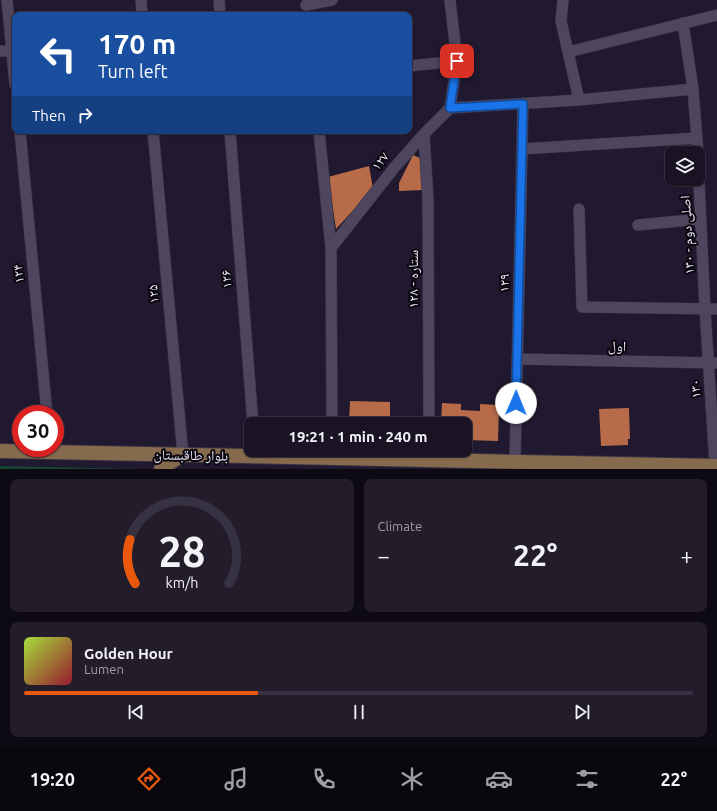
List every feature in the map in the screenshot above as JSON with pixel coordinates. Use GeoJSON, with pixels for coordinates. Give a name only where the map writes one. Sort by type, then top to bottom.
{"type":"FeatureCollection","features":[{"type":"Feature","properties":{"kind":"main road","name":"بلوار طاقبستان"},"geometry":{"type":"LineString","coordinates":[[0,451],[12,451]]}},
{"type":"Feature","properties":{"kind":"main road","name":"بلوار طاقبستان"},"geometry":{"type":"LineString","coordinates":[[64,451],[184,455],[244,453]]}},
{"type":"Feature","properties":{"kind":"main road"},"geometry":{"type":"LineString","coordinates":[[161,469],[184,455]]}},
{"type":"Feature","properties":{"kind":"main road","name":"بلوار طاقبستان"},"geometry":{"type":"LineString","coordinates":[[304,457],[330,459],[380,457]]}},
{"type":"Feature","properties":{"kind":"main road","name":"بلوار طاقبستان"},"geometry":{"type":"LineString","coordinates":[[454,457],[515,462],[716,466]]}},
{"type":"Feature","properties":{"kind":"street"},"geometry":{"type":"LineString","coordinates":[[0,51],[12,51],[7,0]]}},
{"type":"Feature","properties":{"kind":"street"},"geometry":{"type":"LineString","coordinates":[[141,0],[142,12]]}},
{"type":"Feature","properties":{"kind":"street"},"geometry":{"type":"LineString","coordinates":[[219,0],[220,12]]}},
{"type":"Feature","properties":{"kind":"street"},"geometry":{"type":"LineString","coordinates":[[306,7],[332,0]]}},
{"type":"Feature","properties":{"kind":"street"},"geometry":{"type":"LineString","coordinates":[[450,0],[457,61],[450,108],[579,100],[693,89]]}},
{"type":"Feature","properties":{"kind":"street"},"geometry":{"type":"LineString","coordinates":[[563,0],[561,21],[579,100]]}},
{"type":"Feature","properties":{"kind":"street"},"geometry":{"type":"LineString","coordinates":[[568,52],[717,15]]}},
{"type":"Feature","properties":{"kind":"street"},"geometry":{"type":"LineString","coordinates":[[683,23],[693,89],[698,146]]}},
{"type":"Feature","properties":{"kind":"street"},"geometry":{"type":"LineString","coordinates":[[412,66],[457,61]]}},
{"type":"Feature","properties":{"kind":"street","name":"۱۲۹"},"geometry":{"type":"LineString","coordinates":[[515,462],[523,104]]}},
{"type":"Feature","properties":{"kind":"street","name":"۱۲۷"},"geometry":{"type":"LineString","coordinates":[[331,248],[394,168],[424,134],[450,108]]}},
{"type":"Feature","properties":{"kind":"street","name":"۱۲۴"},"geometry":{"type":"LineString","coordinates":[[20,134],[46,405]]}},
{"type":"Feature","properties":{"kind":"street","name":"۱۲۵"},"geometry":{"type":"LineString","coordinates":[[153,134],[184,455]]}},
{"type":"Feature","properties":{"kind":"street","name":"۱۲۶"},"geometry":{"type":"LineString","coordinates":[[230,134],[252,417]]}},
{"type":"Feature","properties":{"kind":"street"},"geometry":{"type":"LineString","coordinates":[[319,134],[331,248],[332,417]]}},
{"type":"Feature","properties":{"kind":"street","name":"۱۲۸ - ستاره"},"geometry":{"type":"LineString","coordinates":[[424,134],[428,200],[429,417]]}},
{"type":"Feature","properties":{"kind":"street"},"geometry":{"type":"LineString","coordinates":[[522,149],[697,138]]}},
{"type":"Feature","properties":{"kind":"street","name":"اصلی دوم - ۱۳۰"},"geometry":{"type":"LineString","coordinates":[[699,186],[705,309]]}},
{"type":"Feature","properties":{"kind":"street"},"geometry":{"type":"LineString","coordinates":[[579,209],[582,307],[717,309]]}},
{"type":"Feature","properties":{"kind":"street"},"geometry":{"type":"LineString","coordinates":[[638,224],[701,220]]}},
{"type":"Feature","properties":{"kind":"street","name":"۱۳۰"},"geometry":{"type":"LineString","coordinates":[[705,309],[713,363],[716,466]]}},
{"type":"Feature","properties":{"kind":"street","name":"اول"},"geometry":{"type":"LineString","coordinates":[[517,359],[713,363]]}},
{"type":"Feature","properties":{"kind":"green space"},"geometry":{"type":"Polygon","coordinates":[[[0,466],[139,469],[0,469],[0,466]]]}},
{"type":"Feature","properties":{"kind":"building"},"geometry":{"type":"Polygon","coordinates":[[[413,155],[422,159],[423,190],[399,191],[399,183],[413,155]]]}},
{"type":"Feature","properties":{"kind":"building"},"geometry":{"type":"Polygon","coordinates":[[[369,166],[373,189],[336,229],[328,177],[369,166]]]}},
{"type":"Feature","properties":{"kind":"building"},"geometry":{"type":"Polygon","coordinates":[[[350,401],[390,402],[390,417],[349,417],[350,401]]]}},
{"type":"Feature","properties":{"kind":"building"},"geometry":{"type":"Polygon","coordinates":[[[442,403],[461,404],[461,410],[480,411],[480,404],[499,405],[498,441],[472,440],[472,417],[441,417],[442,403]]]}},
{"type":"Feature","properties":{"kind":"building"},"geometry":{"type":"Polygon","coordinates":[[[629,408],[630,439],[628,439],[628,445],[601,446],[599,409],[629,408]]]}},
{"type":"Feature","properties":{"kind":"route"},"geometry":{"type":"LineString","coordinates":[[457,61],[450,108],[523,104],[516,403]]}}]}
